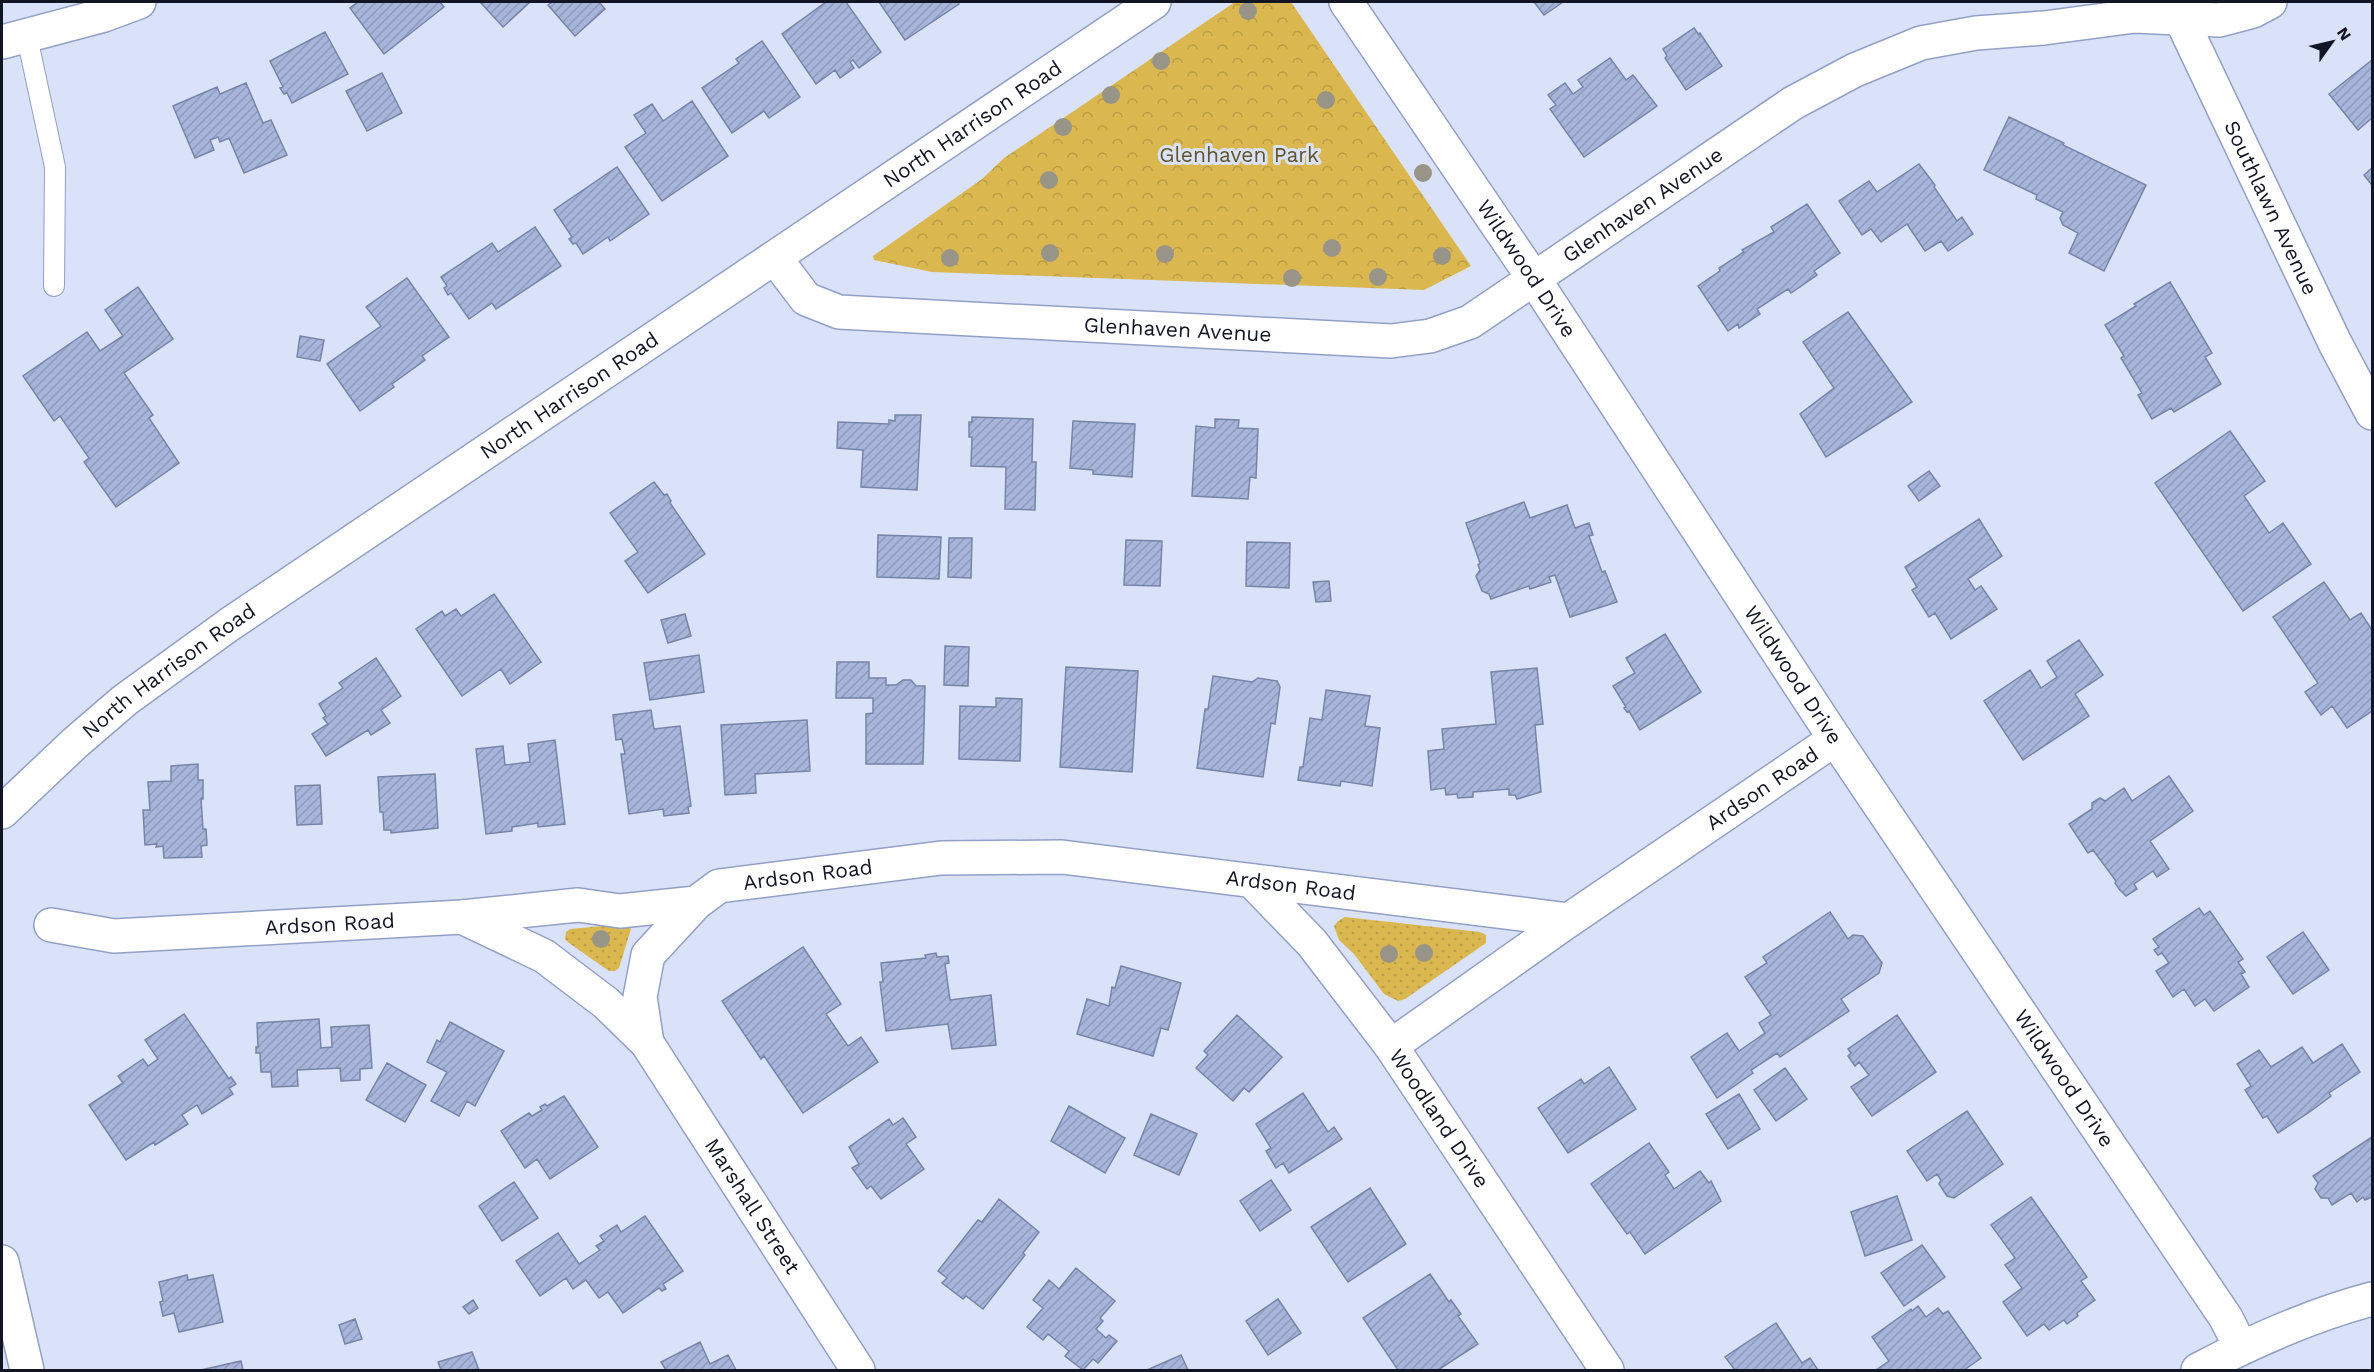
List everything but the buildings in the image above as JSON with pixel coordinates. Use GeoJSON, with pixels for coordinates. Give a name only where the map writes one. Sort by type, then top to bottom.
{"type":"FeatureCollection","features":[{"type":"Feature","properties":{"kind":"street"},"geometry":{"type":"LineString","coordinates":[[14,39],[104,15],[139,2]]}},
{"type":"Feature","properties":{"kind":"street","name":"North Harrison Road"},"geometry":{"type":"LineString","coordinates":[[2,812],[75,743],[125,700],[230,624],[1154,2]]}},
{"type":"Feature","properties":{"kind":"street","name":"Wildwood Drive"},"geometry":{"type":"LineString","coordinates":[[1346,2],[1534,279],[1835,739],[2220,1308],[2241,1348]]}},
{"type":"Feature","properties":{"kind":"street","name":"Glenhaven Avenue"},"geometry":{"type":"LineString","coordinates":[[775,258],[806,299],[839,312],[1391,341],[1430,336],[1470,322],[1793,103],[1855,70],[1921,44],[1976,33],[2043,28],[2177,10],[2219,20],[2253,11],[2270,2]]}},
{"type":"Feature","properties":{"kind":"street","name":"Southlawn Avenue"},"geometry":{"type":"LineString","coordinates":[[2177,10],[2335,343],[2373,412]]}},
{"type":"Feature","properties":{"kind":"street","name":"Ardson Road"},"geometry":{"type":"LineString","coordinates":[[1391,1046],[1569,920],[1835,739]]}},
{"type":"Feature","properties":{"kind":"street","name":"Ardson Road"},"geometry":{"type":"LineString","coordinates":[[51,925],[114,936],[462,917],[578,905],[620,911],[696,903],[719,886],[940,858],[1062,857],[1569,920]]}},
{"type":"Feature","properties":{"kind":"street","name":"Woodland Drive"},"geometry":{"type":"LineString","coordinates":[[1252,881],[1312,944],[1391,1046],[1607,1371]]}},
{"type":"Feature","properties":{"kind":"street","name":"Marshall Street"},"geometry":{"type":"LineString","coordinates":[[647,1043],[640,997],[648,955],[696,903]]}},
{"type":"Feature","properties":{"kind":"street","name":"Marshall Street"},"geometry":{"type":"LineString","coordinates":[[462,917],[544,956],[606,1003],[647,1043],[858,1371]]}},
{"type":"Feature","properties":{"kind":"street"},"geometry":{"type":"LineString","coordinates":[[2,1262],[9,1328],[27,1371]]}},
{"type":"Feature","properties":{"kind":"street"},"geometry":{"type":"LineString","coordinates":[[2198,1371],[2241,1348],[2339,1308],[2373,1299]]}},
{"type":"Feature","properties":{"kind":"lane"},"geometry":{"type":"LineString","coordinates":[[14,39],[55,168],[54,286]]}},
{"type":"Feature","properties":{"kind":"green space","name":"Glenhaven Park"},"geometry":{"type":"Polygon","coordinates":[[[1235,2],[1291,2],[1471,266],[1424,290],[932,272],[874,260],[873,256],[982,179],[1004,158],[1235,2]]]}},
{"type":"Feature","properties":{"kind":"green space"},"geometry":{"type":"Polygon","coordinates":[[[1345,917],[1480,932],[1486,935],[1486,943],[1405,999],[1398,1001],[1384,994],[1354,954],[1339,940],[1334,926],[1345,917]]]}},
{"type":"Feature","properties":{"kind":"green space"},"geometry":{"type":"Polygon","coordinates":[[[624,924],[631,929],[619,968],[615,971],[609,971],[565,939],[566,932],[570,929],[624,924]]]}}]}
